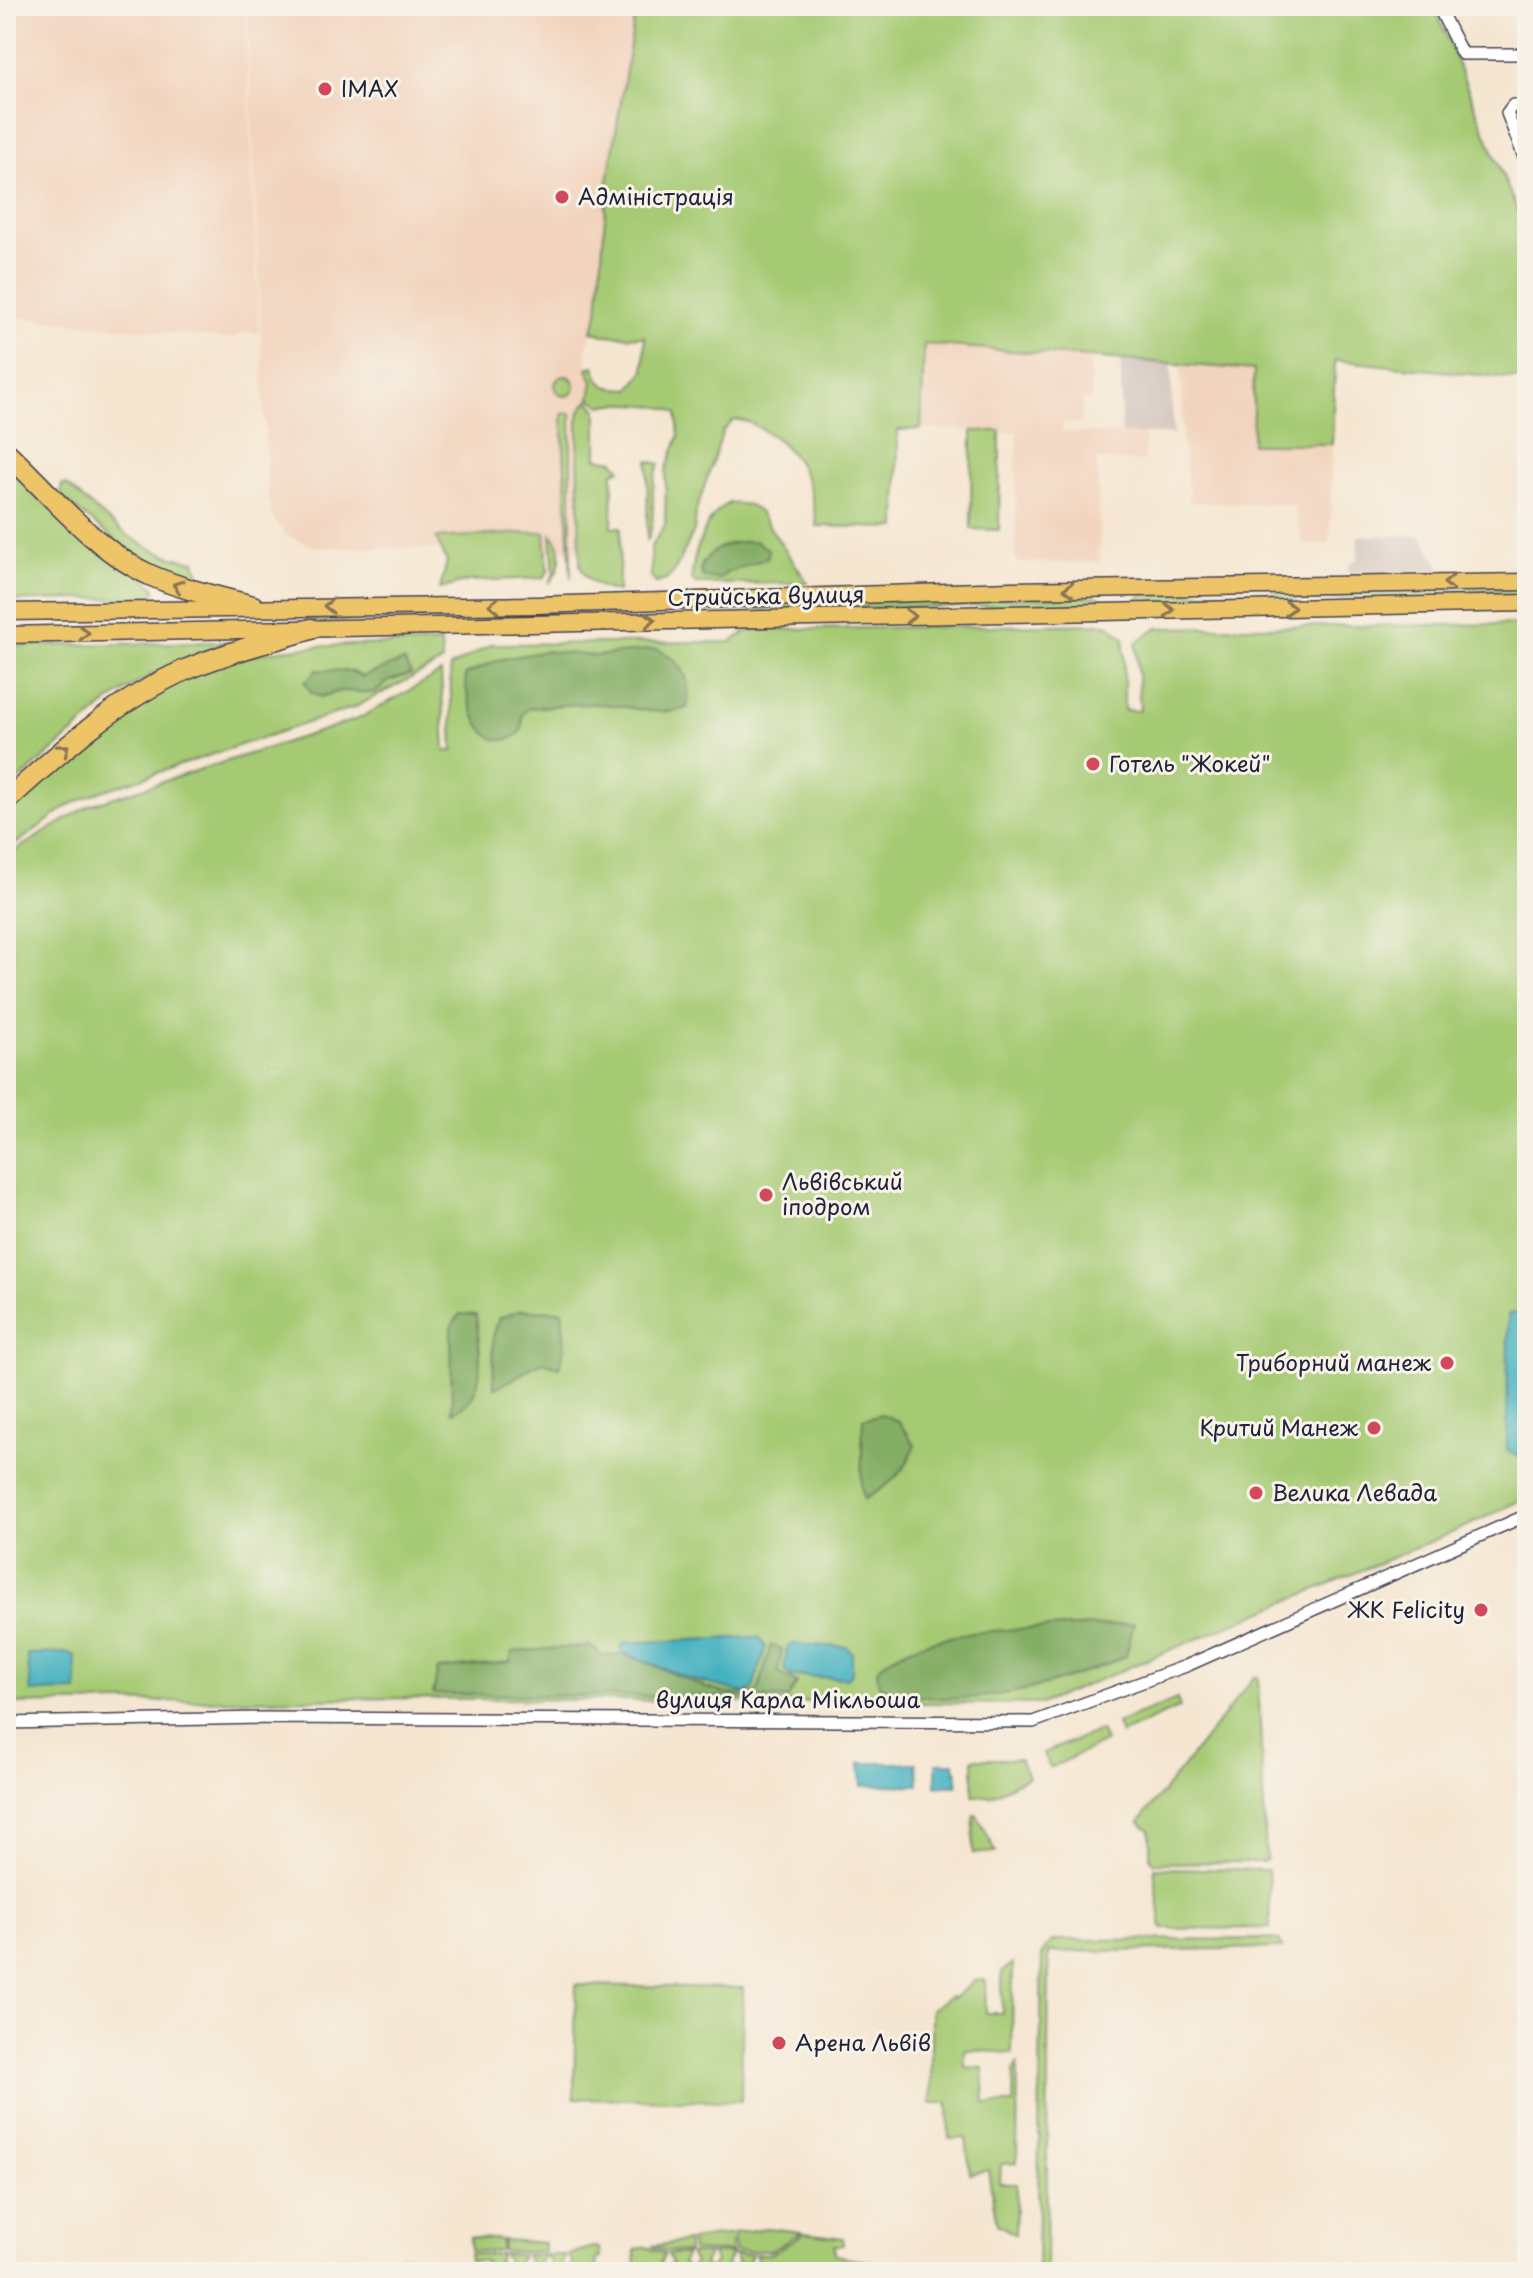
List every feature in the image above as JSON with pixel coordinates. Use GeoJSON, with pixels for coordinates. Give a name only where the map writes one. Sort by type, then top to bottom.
{"type":"FeatureCollection","features":[{"type":"Feature","properties":{"kind":"highway"},"geometry":{"type":"LineString","coordinates":[[6,452],[110,550],[149,575],[189,590],[253,606]]}},
{"type":"Feature","properties":{"kind":"highway"},"geometry":{"type":"LineString","coordinates":[[6,801],[66,747],[142,692],[222,656],[311,629]]}},
{"type":"Feature","properties":{"kind":"main road","name":"Стрийська вулиця"},"geometry":{"type":"LineString","coordinates":[[6,612],[1527,582]]}},
{"type":"Feature","properties":{"kind":"main road"},"geometry":{"type":"LineString","coordinates":[[572,603],[572,622]]}},
{"type":"Feature","properties":{"kind":"main road","name":"Стрийська вулиця"},"geometry":{"type":"LineString","coordinates":[[6,635],[1527,603]]}},
{"type":"Feature","properties":{"kind":"street"},"geometry":{"type":"LineString","coordinates":[[1438,6],[1462,54],[1527,54]]}},
{"type":"Feature","properties":{"kind":"street"},"geometry":{"type":"LineString","coordinates":[[1527,105],[1513,105],[1507,113],[1527,165]]}},
{"type":"Feature","properties":{"kind":"street","name":"вулиця Карла Мікльоша"},"geometry":{"type":"LineString","coordinates":[[6,1723],[262,1718],[1033,1722],[1186,1666],[1527,1515]]}},
{"type":"Feature","properties":{"kind":"shaded area"},"geometry":{"type":"Polygon","coordinates":[[[6,6],[245,6],[259,333],[244,332],[231,339],[6,316],[6,6]]]}},
{"type":"Feature","properties":{"kind":"shaded area"},"geometry":{"type":"Polygon","coordinates":[[[247,6],[470,6],[635,14],[607,188],[598,313],[586,351],[592,390],[578,421],[580,551],[316,547],[286,535],[273,518],[268,498],[247,6]]]}},
{"type":"Feature","properties":{"kind":"shaded area"},"geometry":{"type":"Polygon","coordinates":[[[923,344],[1091,356],[1091,399],[1082,399],[1081,423],[1063,423],[1062,432],[1145,434],[1144,461],[1097,460],[1100,562],[1019,563],[1015,557],[1017,432],[921,429],[923,344]]]}},
{"type":"Feature","properties":{"kind":"shaded area"},"geometry":{"type":"Polygon","coordinates":[[[1121,358],[1171,362],[1173,434],[1121,434],[1121,358]]]}},
{"type":"Feature","properties":{"kind":"shaded area"},"geometry":{"type":"Polygon","coordinates":[[[1181,363],[1254,370],[1252,444],[1332,444],[1330,543],[1303,545],[1293,504],[1190,502],[1183,444],[1181,363]]]}},
{"type":"Feature","properties":{"kind":"shaded area"},"geometry":{"type":"Polygon","coordinates":[[[1421,535],[1443,572],[1348,573],[1348,565],[1358,558],[1358,536],[1421,535]]]}},
{"type":"Feature","properties":{"kind":"green space"},"geometry":{"type":"Polygon","coordinates":[[[470,6],[1434,6],[1527,235],[1527,380],[1335,360],[1332,444],[1252,444],[1254,370],[924,344],[921,429],[898,430],[897,528],[817,526],[808,483],[787,448],[746,421],[734,420],[723,431],[696,511],[694,531],[674,572],[666,580],[656,583],[651,577],[651,547],[665,525],[666,470],[679,436],[677,413],[641,405],[602,406],[590,398],[593,382],[587,368],[594,366],[599,379],[606,386],[622,389],[630,389],[644,371],[645,337],[603,335],[592,331],[598,313],[607,188],[635,14],[470,6]]]}},
{"type":"Feature","properties":{"kind":"green space"},"geometry":{"type":"Polygon","coordinates":[[[561,376],[569,376],[575,386],[569,396],[561,396],[555,390],[555,382],[561,376]]]}},
{"type":"Feature","properties":{"kind":"green space"},"geometry":{"type":"Polygon","coordinates":[[[589,400],[597,410],[597,458],[614,461],[621,469],[613,472],[612,527],[621,527],[618,592],[590,580],[580,564],[578,421],[581,409],[589,400]]]}},
{"type":"Feature","properties":{"kind":"green space"},"geometry":{"type":"Polygon","coordinates":[[[571,413],[571,578],[562,414],[571,413]]]}},
{"type":"Feature","properties":{"kind":"green space"},"geometry":{"type":"Polygon","coordinates":[[[972,431],[1000,431],[999,530],[971,529],[972,431]]]}},
{"type":"Feature","properties":{"kind":"green space"},"geometry":{"type":"Polygon","coordinates":[[[6,460],[155,587],[154,597],[6,601],[6,460]]]}},
{"type":"Feature","properties":{"kind":"green space"},"geometry":{"type":"Polygon","coordinates":[[[648,461],[660,464],[654,484],[652,523],[647,541],[648,461]]]}},
{"type":"Feature","properties":{"kind":"green space"},"geometry":{"type":"Polygon","coordinates":[[[62,485],[67,485],[141,544],[176,558],[195,561],[198,572],[192,584],[150,568],[60,496],[62,485]]]}},
{"type":"Feature","properties":{"kind":"green space"},"geometry":{"type":"Polygon","coordinates":[[[730,503],[749,505],[760,513],[808,583],[695,584],[692,580],[693,570],[702,536],[714,516],[730,503]]]}},
{"type":"Feature","properties":{"kind":"green space"},"geometry":{"type":"Polygon","coordinates":[[[545,532],[548,572],[543,578],[468,581],[440,589],[447,562],[436,538],[545,532]]]}},
{"type":"Feature","properties":{"kind":"green space"},"geometry":{"type":"Polygon","coordinates":[[[551,534],[558,545],[560,558],[557,571],[549,583],[554,574],[551,534]]]}},
{"type":"Feature","properties":{"kind":"green space"},"geometry":{"type":"Polygon","coordinates":[[[755,541],[769,550],[767,558],[726,573],[720,579],[703,577],[700,569],[715,550],[738,542],[755,541]]]}},
{"type":"Feature","properties":{"kind":"green space"},"geometry":{"type":"Polygon","coordinates":[[[1527,588],[1527,596],[1143,602],[1139,598],[1143,594],[1527,588]]]}},
{"type":"Feature","properties":{"kind":"green space"},"geometry":{"type":"Polygon","coordinates":[[[1096,596],[1109,601],[1105,604],[596,612],[601,608],[1096,596]]]}},
{"type":"Feature","properties":{"kind":"green space"},"geometry":{"type":"Polygon","coordinates":[[[537,611],[540,614],[314,622],[312,615],[537,611]]]}},
{"type":"Feature","properties":{"kind":"green space","name":"Львівський іподром"},"geometry":{"type":"Polygon","coordinates":[[[1108,624],[1124,638],[1124,710],[1140,711],[1136,643],[1156,628],[1527,624],[1527,1497],[1463,1528],[1041,1704],[372,1698],[6,1704],[6,856],[90,805],[358,719],[441,673],[445,751],[453,751],[450,667],[492,644],[731,642],[749,630],[1108,624]]]}},
{"type":"Feature","properties":{"kind":"green space"},"geometry":{"type":"Polygon","coordinates":[[[227,642],[153,674],[111,700],[6,791],[6,646],[227,642]]]}},
{"type":"Feature","properties":{"kind":"green space"},"geometry":{"type":"Polygon","coordinates":[[[441,643],[442,662],[355,707],[99,792],[69,805],[6,851],[6,814],[107,726],[134,706],[192,674],[223,662],[276,651],[441,643]]]}},
{"type":"Feature","properties":{"kind":"green space"},"geometry":{"type":"Polygon","coordinates":[[[657,649],[674,660],[684,672],[688,688],[687,708],[658,712],[592,704],[530,708],[523,713],[520,733],[504,740],[495,739],[480,726],[467,694],[465,675],[497,660],[546,651],[595,656],[657,649]]]}},
{"type":"Feature","properties":{"kind":"green space"},"geometry":{"type":"Polygon","coordinates":[[[404,661],[411,674],[389,681],[375,693],[340,691],[321,697],[311,692],[305,682],[317,670],[351,671],[362,677],[404,661]]]}},
{"type":"Feature","properties":{"kind":"green space"},"geometry":{"type":"Polygon","coordinates":[[[521,1310],[562,1311],[565,1348],[559,1367],[543,1362],[494,1388],[493,1337],[499,1318],[521,1310]]]}},
{"type":"Feature","properties":{"kind":"green space"},"geometry":{"type":"Polygon","coordinates":[[[460,1314],[476,1315],[480,1370],[473,1395],[452,1412],[451,1327],[460,1314]]]}},
{"type":"Feature","properties":{"kind":"green space"},"geometry":{"type":"Polygon","coordinates":[[[881,1414],[898,1421],[915,1445],[896,1477],[864,1499],[861,1484],[863,1419],[881,1414]]]}},
{"type":"Feature","properties":{"kind":"green space"},"geometry":{"type":"Polygon","coordinates":[[[1134,1623],[1126,1656],[1036,1687],[972,1698],[940,1698],[879,1686],[877,1669],[900,1653],[929,1642],[998,1631],[1134,1623]]]}},
{"type":"Feature","properties":{"kind":"green space"},"geometry":{"type":"Polygon","coordinates":[[[771,1645],[782,1649],[778,1672],[797,1683],[788,1698],[433,1694],[438,1669],[510,1662],[512,1652],[590,1646],[603,1656],[640,1660],[699,1685],[738,1694],[758,1691],[771,1645]]]}},
{"type":"Feature","properties":{"kind":"green space"},"geometry":{"type":"Polygon","coordinates":[[[1254,1677],[1258,1677],[1266,1859],[1263,1862],[1154,1863],[1150,1858],[1150,1830],[1139,1822],[1254,1677]]]}},
{"type":"Feature","properties":{"kind":"green space"},"geometry":{"type":"Polygon","coordinates":[[[1177,1699],[1180,1707],[1121,1734],[1117,1723],[1177,1699]]]}},
{"type":"Feature","properties":{"kind":"green space"},"geometry":{"type":"Polygon","coordinates":[[[1100,1730],[1105,1742],[1050,1768],[1043,1753],[1100,1730]]]}},
{"type":"Feature","properties":{"kind":"green space"},"geometry":{"type":"Polygon","coordinates":[[[973,1759],[1020,1759],[1028,1777],[990,1796],[973,1796],[973,1759]]]}},
{"type":"Feature","properties":{"kind":"green space"},"geometry":{"type":"Polygon","coordinates":[[[974,1815],[977,1815],[996,1852],[973,1854],[974,1815]]]}},
{"type":"Feature","properties":{"kind":"green space"},"geometry":{"type":"Polygon","coordinates":[[[1154,1868],[1268,1870],[1270,1928],[1162,1929],[1154,1868]]]}},
{"type":"Feature","properties":{"kind":"green space"},"geometry":{"type":"Polygon","coordinates":[[[1271,1939],[1279,1940],[1283,1948],[1049,1952],[1046,2271],[1037,2271],[1042,1954],[1050,1942],[1271,1939]]]}},
{"type":"Feature","properties":{"kind":"green space"},"geometry":{"type":"Polygon","coordinates":[[[1013,1963],[1012,2053],[965,2050],[965,2067],[983,2068],[985,2104],[1013,2104],[1014,2070],[1018,2064],[1017,2163],[1001,2164],[1000,2183],[1017,2183],[1015,2234],[997,2224],[988,2170],[970,2174],[966,2138],[949,2139],[948,2103],[931,2103],[931,2009],[951,1996],[954,1998],[975,1980],[985,1980],[986,2013],[1002,2013],[1002,1972],[1013,1963]]]}},
{"type":"Feature","properties":{"kind":"green space"},"geometry":{"type":"Polygon","coordinates":[[[576,1985],[743,1988],[741,2101],[574,2098],[576,1985]]]}},
{"type":"Feature","properties":{"kind":"green space"},"geometry":{"type":"Polygon","coordinates":[[[766,2228],[801,2232],[771,2251],[734,2251],[734,2233],[766,2228]]]}},
{"type":"Feature","properties":{"kind":"green space"},"geometry":{"type":"Polygon","coordinates":[[[804,2233],[843,2238],[843,2245],[835,2245],[835,2255],[933,2272],[635,2272],[636,2249],[647,2247],[665,2254],[660,2263],[665,2269],[672,2263],[668,2254],[687,2254],[682,2263],[688,2269],[695,2263],[690,2254],[709,2254],[704,2264],[709,2269],[716,2263],[712,2254],[731,2254],[726,2264],[733,2269],[738,2263],[733,2254],[752,2254],[748,2264],[755,2269],[760,2264],[755,2254],[771,2254],[804,2233]]]}},
{"type":"Feature","properties":{"kind":"green space"},"geometry":{"type":"Polygon","coordinates":[[[731,2234],[731,2252],[692,2251],[691,2240],[731,2234]]]}},
{"type":"Feature","properties":{"kind":"green space"},"geometry":{"type":"Polygon","coordinates":[[[470,2237],[501,2240],[501,2251],[470,2251],[470,2237]]]}},
{"type":"Feature","properties":{"kind":"green space"},"geometry":{"type":"Polygon","coordinates":[[[503,2240],[544,2243],[544,2252],[503,2251],[503,2240]]]}},
{"type":"Feature","properties":{"kind":"green space"},"geometry":{"type":"Polygon","coordinates":[[[688,2241],[688,2252],[665,2251],[652,2246],[688,2241]]]}},
{"type":"Feature","properties":{"kind":"green space"},"geometry":{"type":"Polygon","coordinates":[[[592,2247],[599,2248],[601,2258],[596,2260],[598,2272],[485,2272],[485,2261],[469,2261],[469,2254],[501,2254],[496,2264],[503,2269],[508,2264],[503,2254],[522,2255],[517,2264],[524,2270],[530,2264],[525,2255],[544,2255],[539,2264],[546,2270],[551,2264],[546,2255],[566,2255],[561,2265],[568,2270],[573,2264],[568,2255],[592,2247]]]}},
{"type":"Feature","properties":{"kind":"green space"},"geometry":{"type":"Polygon","coordinates":[[[401,2255],[408,2255],[408,2272],[269,2272],[269,2266],[401,2266],[401,2255]]]}},
{"type":"Feature","properties":{"kind":"water"},"geometry":{"type":"Polygon","coordinates":[[[1527,1312],[1527,1461],[1507,1451],[1508,1314],[1527,1312]]]}},
{"type":"Feature","properties":{"kind":"water"},"geometry":{"type":"Polygon","coordinates":[[[759,1637],[766,1647],[753,1688],[745,1693],[697,1681],[621,1652],[623,1643],[759,1637]]]}},
{"type":"Feature","properties":{"kind":"water"},"geometry":{"type":"Polygon","coordinates":[[[791,1644],[847,1647],[852,1653],[852,1673],[846,1678],[791,1676],[784,1669],[787,1648],[791,1644]]]}},
{"type":"Feature","properties":{"kind":"water"},"geometry":{"type":"Polygon","coordinates":[[[70,1653],[75,1656],[77,1691],[31,1692],[27,1654],[70,1653]]]}},
{"type":"Feature","properties":{"kind":"water"},"geometry":{"type":"Polygon","coordinates":[[[860,1763],[917,1763],[918,1785],[862,1786],[860,1763]]]}},
{"type":"Feature","properties":{"kind":"water"},"geometry":{"type":"Polygon","coordinates":[[[936,1763],[954,1763],[955,1771],[958,1771],[957,1786],[936,1786],[936,1763]]]}},
{"type":"Feature","properties":{"kind":"place","name":"IMAX"},"geometry":{"type":"Point","coordinates":[325,89]}},
{"type":"Feature","properties":{"kind":"place","name":"Адміністрація"},"geometry":{"type":"Point","coordinates":[562,197]}},
{"type":"Feature","properties":{"kind":"place","name":"Готель \"Жокей\""},"geometry":{"type":"Point","coordinates":[1093,764]}},
{"type":"Feature","properties":{"kind":"place","name":"Львівський іподром"},"geometry":{"type":"Point","coordinates":[766,1195]}},
{"type":"Feature","properties":{"kind":"place","name":"Триборний манеж"},"geometry":{"type":"Point","coordinates":[1447,1363]}},
{"type":"Feature","properties":{"kind":"place","name":"Критий Манеж"},"geometry":{"type":"Point","coordinates":[1374,1428]}},
{"type":"Feature","properties":{"kind":"place","name":"Велика Левада"},"geometry":{"type":"Point","coordinates":[1256,1493]}},
{"type":"Feature","properties":{"kind":"place","name":"ЖК Felicity"},"geometry":{"type":"Point","coordinates":[1481,1610]}},
{"type":"Feature","properties":{"kind":"place","name":"Арена Львів"},"geometry":{"type":"Point","coordinates":[779,2043]}}]}
